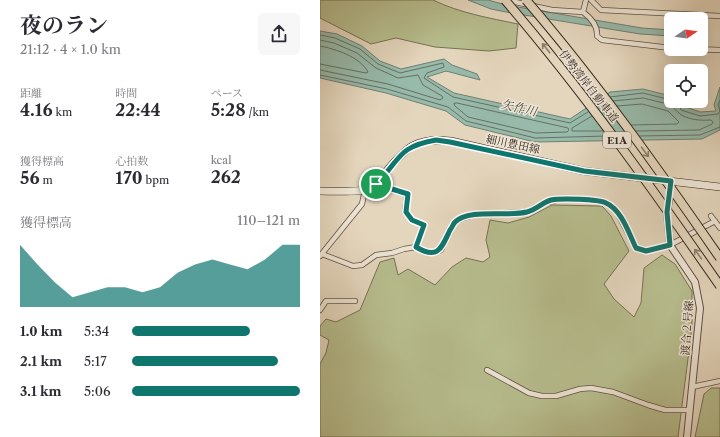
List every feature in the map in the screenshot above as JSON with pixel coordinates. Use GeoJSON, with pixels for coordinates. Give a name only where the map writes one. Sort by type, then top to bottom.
{"type":"FeatureCollection","features":[{"type":"Feature","properties":{"kind":"highway","name":"伊勢湾岸自動車道"},"geometry":{"type":"LineString","coordinates":[[505,0],[597,113],[720,286]]}},
{"type":"Feature","properties":{"kind":"highway","name":"伊勢湾岸自動車道"},"geometry":{"type":"LineString","coordinates":[[526,0],[573,56],[720,258]]}},
{"type":"Feature","properties":{"kind":"main road","name":"細川豊田線"},"geometry":{"type":"LineString","coordinates":[[320,191],[365,190],[374,187],[399,156],[408,148],[418,143],[436,140],[584,171],[720,187]]}},
{"type":"Feature","properties":{"kind":"street"},"geometry":{"type":"LineString","coordinates":[[505,0],[552,10],[583,12],[591,18],[598,33],[597,36],[602,40],[615,43],[664,47]]}},
{"type":"Feature","properties":{"kind":"street"},"geometry":{"type":"LineString","coordinates":[[583,12],[588,0],[601,10],[720,16]]}},
{"type":"Feature","properties":{"kind":"street"},"geometry":{"type":"LineString","coordinates":[[708,50],[720,50]]}},
{"type":"Feature","properties":{"kind":"street","name":"渡合２号線"},"geometry":{"type":"LineString","coordinates":[[671,181],[667,212],[670,245],[695,282],[700,308],[687,437]]}},
{"type":"Feature","properties":{"kind":"street"},"geometry":{"type":"LineString","coordinates":[[376,184],[408,194],[406,212],[412,220],[424,225],[416,247]]}},
{"type":"Feature","properties":{"kind":"street"},"geometry":{"type":"LineString","coordinates":[[365,190],[362,204],[321,255],[353,266],[362,265],[376,255],[416,247],[429,253],[438,252],[441,250],[455,222],[463,218],[478,214],[528,212],[548,202],[557,200],[599,200],[608,203],[617,212],[636,248],[646,251],[670,245],[714,221]]}},
{"type":"Feature","properties":{"kind":"street"},"geometry":{"type":"LineString","coordinates":[[711,216],[720,228]]}},
{"type":"Feature","properties":{"kind":"street"},"geometry":{"type":"LineString","coordinates":[[320,310],[326,301],[356,300]]}},
{"type":"Feature","properties":{"kind":"street"},"geometry":{"type":"LineString","coordinates":[[487,370],[529,393],[542,396],[556,396],[580,389],[590,388],[613,392],[665,410],[690,410]]}},
{"type":"Feature","properties":{"kind":"street"},"geometry":{"type":"LineString","coordinates":[[692,388],[720,382]]}},
{"type":"Feature","properties":{"kind":"shaded area"},"geometry":{"type":"Polygon","coordinates":[[[320,0],[433,0],[464,12],[518,24],[516,48],[489,51],[435,47],[396,38],[371,44],[320,18],[320,0]]]}},
{"type":"Feature","properties":{"kind":"shaded area"},"geometry":{"type":"Polygon","coordinates":[[[552,205],[602,206],[611,216],[629,251],[604,284],[614,299],[634,317],[641,303],[644,268],[662,255],[675,264],[692,291],[692,327],[678,437],[320,437],[320,364],[326,353],[329,340],[320,335],[320,326],[326,319],[336,322],[360,310],[380,262],[394,258],[398,275],[408,269],[435,285],[452,267],[466,258],[483,262],[490,257],[486,240],[490,220],[508,223],[529,217],[552,205]]]}},
{"type":"Feature","properties":{"kind":"shaded area"},"geometry":{"type":"Polygon","coordinates":[[[711,388],[720,388],[720,437],[695,437],[704,394],[711,388]]]}},
{"type":"Feature","properties":{"kind":"water"},"geometry":{"type":"Polygon","coordinates":[[[468,0],[488,0],[506,5],[642,28],[664,30],[664,36],[640,34],[491,9],[468,0]]]}},
{"type":"Feature","properties":{"kind":"water","name":"矢作川"},"geometry":{"type":"Polygon","coordinates":[[[320,31],[337,34],[362,46],[380,61],[401,69],[444,59],[452,65],[477,74],[480,80],[446,71],[427,77],[454,93],[570,119],[610,92],[643,89],[664,94],[664,108],[689,108],[700,112],[716,111],[714,105],[720,87],[720,130],[702,139],[535,142],[465,125],[446,111],[386,93],[320,78],[320,31]]]}},
{"type":"Feature","properties":{"kind":"route"},"geometry":{"type":"LineString","coordinates":[[436,140],[584,171],[671,181],[667,212],[670,245],[646,251],[636,248],[617,212],[608,203],[599,200],[552,200],[524,213],[478,214],[463,218],[455,222],[441,250],[434,253],[429,253],[416,247],[424,225],[412,220],[406,212],[408,194],[376,184],[399,156],[408,148],[418,143],[436,140]]}}]}
